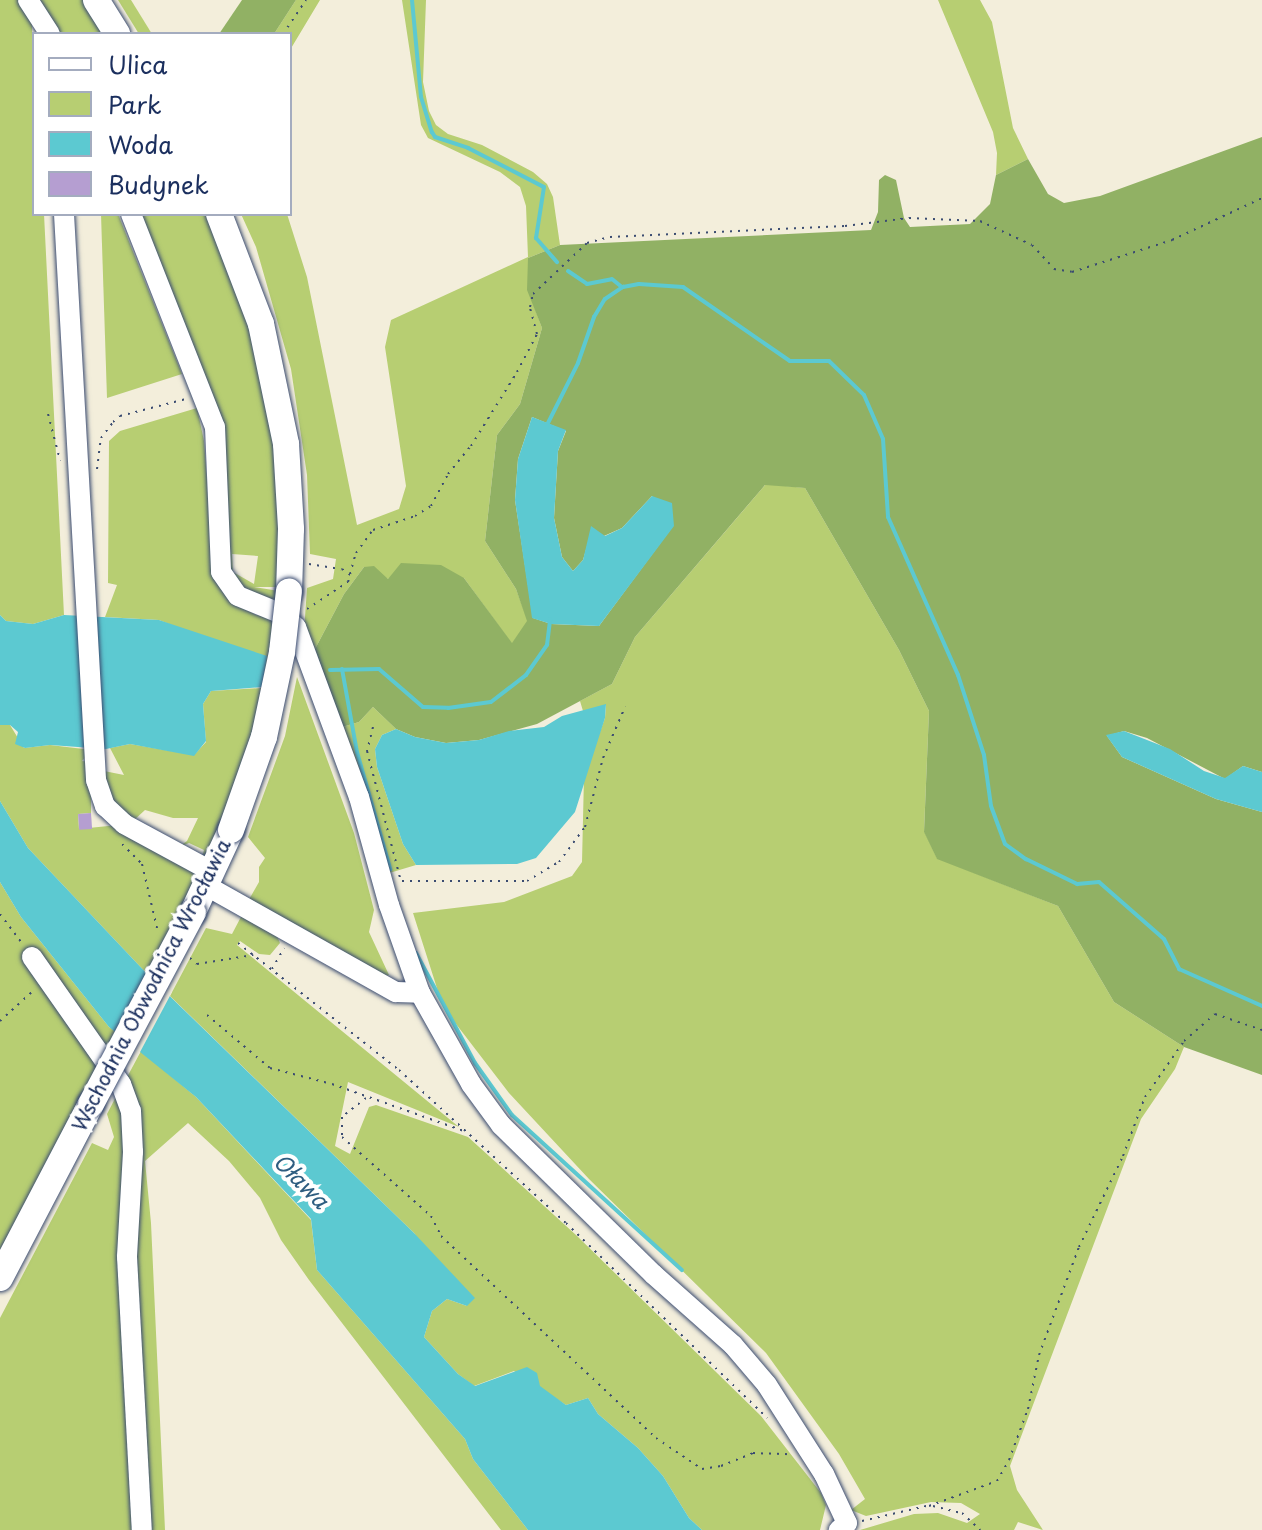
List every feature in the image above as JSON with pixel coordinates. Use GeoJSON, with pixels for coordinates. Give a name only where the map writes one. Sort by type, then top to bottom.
{"type":"FeatureCollection","features":[{"type":"Feature","properties":{"kind":"main road"},"geometry":{"type":"LineString","coordinates":[[96,0],[116,32]]}},
{"type":"Feature","properties":{"kind":"main road","name":"Wschodnia Obwodnica Wrocławia"},"geometry":{"type":"LineString","coordinates":[[0,1278],[193,912],[231,830],[264,737],[280,666],[289,591],[291,529],[286,444],[261,324],[220,216]]}},
{"type":"Feature","properties":{"kind":"street"},"geometry":{"type":"LineString","coordinates":[[28,0],[49,32]]}},
{"type":"Feature","properties":{"kind":"street"},"geometry":{"type":"LineString","coordinates":[[64,216],[94,750],[96,780],[101,796],[124,824],[292,933],[396,992],[420,993]]}},
{"type":"Feature","properties":{"kind":"street"},"geometry":{"type":"LineString","coordinates":[[132,216],[215,427],[221,572],[238,596],[289,619],[296,627],[349,769],[398,934],[420,993],[471,1084],[501,1125],[653,1274],[733,1345],[767,1385],[824,1474],[843,1527]]}},
{"type":"Feature","properties":{"kind":"street"},"geometry":{"type":"LineString","coordinates":[[32,957],[121,1084],[131,1111],[133,1152],[127,1257],[142,1530]]}},
{"type":"Feature","properties":{"kind":"path"},"geometry":{"type":"LineString","coordinates":[[284,32],[306,0]]}},
{"type":"Feature","properties":{"kind":"path"},"geometry":{"type":"LineString","coordinates":[[289,619],[339,590],[352,576],[356,553],[373,530],[415,516],[431,506],[448,474],[471,446],[517,372],[537,334],[530,307],[533,294],[587,243],[610,237],[845,226],[909,218],[980,221],[1032,245],[1054,269],[1072,272],[1172,240],[1262,198]]}},
{"type":"Feature","properties":{"kind":"path"},"geometry":{"type":"LineString","coordinates":[[96,471],[101,438],[120,416],[203,395]]}},
{"type":"Feature","properties":{"kind":"path"},"geometry":{"type":"LineString","coordinates":[[303,563],[342,569],[352,576]]}},
{"type":"Feature","properties":{"kind":"path"},"geometry":{"type":"LineString","coordinates":[[400,881],[527,881],[559,862],[585,827],[603,758],[625,707]]}},
{"type":"Feature","properties":{"kind":"path"},"geometry":{"type":"LineString","coordinates":[[373,727],[367,751],[400,868]]}},
{"type":"Feature","properties":{"kind":"path"},"geometry":{"type":"LineString","coordinates":[[112,812],[114,830],[123,846],[142,864],[159,936]]}},
{"type":"Feature","properties":{"kind":"path"},"geometry":{"type":"LineString","coordinates":[[0,914],[32,957]]}},
{"type":"Feature","properties":{"kind":"path"},"geometry":{"type":"LineString","coordinates":[[272,969],[292,933]]}},
{"type":"Feature","properties":{"kind":"path"},"geometry":{"type":"LineString","coordinates":[[238,943],[399,1070],[468,1132],[772,1424]]}},
{"type":"Feature","properties":{"kind":"path"},"geometry":{"type":"LineString","coordinates":[[184,954],[197,964],[254,955]]}},
{"type":"Feature","properties":{"kind":"path"},"geometry":{"type":"LineString","coordinates":[[0,1021],[47,979]]}},
{"type":"Feature","properties":{"kind":"path"},"geometry":{"type":"LineString","coordinates":[[843,1527],[929,1506],[997,1481],[1009,1460],[1028,1409],[1039,1355],[1079,1247],[1123,1156],[1145,1097],[1184,1041],[1215,1014],[1262,1030]]}},
{"type":"Feature","properties":{"kind":"path"},"geometry":{"type":"LineString","coordinates":[[207,1015],[270,1068],[332,1084],[468,1132]]}},
{"type":"Feature","properties":{"kind":"path"},"geometry":{"type":"LineString","coordinates":[[366,1098],[342,1117],[342,1137],[431,1216],[441,1236],[656,1438],[702,1469],[721,1466],[753,1453],[799,1455],[790,1445]]}},
{"type":"Feature","properties":{"kind":"path"},"geometry":{"type":"LineString","coordinates":[[929,1506],[962,1513],[980,1530]]}},
{"type":"Feature","properties":{"kind":"green space"},"geometry":{"type":"Polygon","coordinates":[[[0,0],[21,0],[32,24],[32,216],[44,216],[64,615],[33,624],[6,621],[0,615],[0,0]]]}},
{"type":"Feature","properties":{"kind":"green space"},"geometry":{"type":"Polygon","coordinates":[[[36,0],[88,0],[108,32],[57,32],[36,0]]]}},
{"type":"Feature","properties":{"kind":"green space"},"geometry":{"type":"Polygon","coordinates":[[[118,0],[131,0],[151,32],[138,32],[118,0]]]}},
{"type":"Feature","properties":{"kind":"green space"},"geometry":{"type":"Polygon","coordinates":[[[242,0],[296,0],[275,32],[220,32],[242,0]]]}},
{"type":"Feature","properties":{"kind":"green space"},"geometry":{"type":"Polygon","coordinates":[[[296,0],[320,0],[292,47],[292,32],[275,32],[296,0]]]}},
{"type":"Feature","properties":{"kind":"green space"},"geometry":{"type":"Polygon","coordinates":[[[402,0],[426,0],[423,82],[429,111],[436,125],[448,134],[482,145],[533,172],[547,184],[553,197],[560,245],[528,258],[528,290],[542,328],[520,404],[497,435],[485,541],[516,589],[528,621],[512,644],[464,578],[394,576],[388,579],[364,567],[344,594],[315,649],[304,632],[307,588],[333,579],[336,559],[310,554],[307,475],[291,369],[256,247],[242,216],[288,216],[307,277],[357,525],[399,509],[406,486],[385,347],[391,320],[528,257],[526,206],[520,187],[500,172],[428,138],[421,125],[402,0]]]}},
{"type":"Feature","properties":{"kind":"green space"},"geometry":{"type":"Polygon","coordinates":[[[938,0],[980,0],[992,22],[1013,128],[1028,159],[996,175],[997,153],[993,132],[938,0]]]}},
{"type":"Feature","properties":{"kind":"green space"},"geometry":{"type":"Polygon","coordinates":[[[1262,137],[1262,772],[1243,766],[1225,779],[1147,738],[1124,731],[1107,736],[1122,757],[1216,799],[1262,812],[1262,1075],[1184,1047],[1114,1002],[1058,906],[937,859],[924,832],[929,711],[899,650],[805,488],[765,485],[635,637],[612,684],[537,724],[479,740],[446,743],[415,737],[396,729],[373,707],[359,722],[342,727],[315,649],[344,594],[364,567],[374,566],[388,579],[401,563],[441,565],[464,578],[512,643],[527,621],[516,589],[485,541],[497,435],[520,404],[542,328],[527,290],[528,258],[560,245],[871,230],[878,212],[879,180],[885,175],[896,180],[904,218],[910,227],[970,224],[990,204],[996,175],[1028,159],[1048,194],[1064,203],[1100,196],[1262,137]],[[532,417],[518,459],[515,500],[533,618],[551,624],[599,626],[673,526],[652,496],[622,528],[588,543],[583,560],[573,571],[562,557],[554,518],[558,451],[566,431],[532,417]]]}},
{"type":"Feature","properties":{"kind":"green space"},"geometry":{"type":"Polygon","coordinates":[[[101,216],[119,216],[182,374],[107,398],[101,216]]]}},
{"type":"Feature","properties":{"kind":"green space"},"geometry":{"type":"Polygon","coordinates":[[[140,216],[211,216],[244,295],[279,468],[280,587],[254,587],[279,591],[278,603],[252,595],[235,581],[229,564],[226,464],[140,216]],[[232,554],[233,572],[254,584],[258,556],[232,554]]]}},
{"type":"Feature","properties":{"kind":"green space"},"geometry":{"type":"Polygon","coordinates":[[[197,408],[204,441],[212,544],[227,598],[256,615],[277,617],[258,724],[210,860],[201,861],[204,850],[189,843],[177,848],[187,841],[198,818],[173,818],[145,810],[132,822],[116,811],[99,770],[124,775],[110,748],[130,744],[194,755],[206,742],[203,704],[211,691],[262,688],[194,634],[159,620],[105,617],[117,585],[108,583],[109,441],[120,431],[197,408]]]}},
{"type":"Feature","properties":{"kind":"green space"},"geometry":{"type":"Polygon","coordinates":[[[766,484],[805,488],[899,650],[929,711],[924,831],[937,858],[1058,906],[1114,1002],[1184,1047],[1175,1069],[1141,1119],[1010,1466],[1017,1490],[1043,1530],[1018,1522],[1014,1530],[860,1530],[914,1514],[938,1513],[967,1523],[980,1514],[961,1503],[931,1502],[866,1516],[851,1510],[865,1499],[839,1454],[766,1353],[589,1179],[509,1093],[443,1007],[413,913],[504,902],[572,876],[582,862],[584,776],[605,718],[606,705],[583,711],[580,701],[612,684],[635,637],[766,484]]]}},
{"type":"Feature","properties":{"kind":"green space"},"geometry":{"type":"Polygon","coordinates":[[[297,677],[354,833],[374,910],[369,932],[389,975],[382,977],[247,903],[259,882],[259,867],[265,858],[248,837],[285,736],[297,677]]]}},
{"type":"Feature","properties":{"kind":"green space"},"geometry":{"type":"Polygon","coordinates":[[[373,707],[396,729],[382,735],[375,749],[377,767],[403,844],[416,865],[386,874],[342,727],[359,722],[373,707]]]}},
{"type":"Feature","properties":{"kind":"green space"},"geometry":{"type":"Polygon","coordinates":[[[0,725],[10,725],[24,748],[50,745],[92,750],[82,761],[91,762],[91,813],[78,814],[79,829],[118,825],[198,876],[149,976],[28,848],[0,801],[0,725]]]}},
{"type":"Feature","properties":{"kind":"green space"},"geometry":{"type":"Polygon","coordinates":[[[0,882],[21,917],[109,1027],[119,1034],[0,1253],[0,882]]]}},
{"type":"Feature","properties":{"kind":"green space"},"geometry":{"type":"Polygon","coordinates":[[[242,915],[276,934],[280,943],[270,955],[259,954],[240,941],[237,945],[459,1127],[348,1082],[335,1146],[350,1154],[369,1107],[376,1105],[468,1137],[576,1235],[761,1416],[821,1493],[826,1505],[820,1530],[702,1530],[689,1518],[663,1476],[638,1448],[598,1414],[588,1398],[566,1405],[514,1371],[474,1386],[458,1374],[424,1337],[432,1311],[447,1299],[467,1306],[414,1233],[170,996],[206,928],[232,934],[242,915]]]}},
{"type":"Feature","properties":{"kind":"green space"},"geometry":{"type":"Polygon","coordinates":[[[141,1051],[196,1097],[311,1220],[317,1270],[465,1439],[473,1459],[528,1530],[501,1530],[309,1280],[281,1240],[260,1198],[229,1161],[188,1123],[145,1161],[151,1223],[165,1530],[0,1530],[0,1318],[92,1143],[108,1150],[114,1137],[107,1114],[120,1089],[129,1148],[120,1226],[124,1313],[139,1312],[132,1223],[139,1143],[131,1094],[125,1081],[141,1051]]]}},
{"type":"Feature","properties":{"kind":"water"},"geometry":{"type":"Polygon","coordinates":[[[532,417],[566,430],[558,451],[554,518],[562,557],[573,571],[583,560],[591,526],[605,536],[622,528],[652,496],[672,503],[674,526],[599,626],[551,624],[532,618],[515,500],[518,459],[532,417]]]}},
{"type":"Feature","properties":{"kind":"water"},"geometry":{"type":"Polygon","coordinates":[[[0,615],[6,621],[33,624],[64,615],[159,620],[267,656],[262,687],[211,691],[203,704],[206,741],[194,756],[130,744],[106,749],[50,745],[25,748],[15,744],[18,732],[10,725],[0,725],[0,615]]]}},
{"type":"Feature","properties":{"kind":"water"},"geometry":{"type":"Polygon","coordinates":[[[606,704],[605,718],[575,812],[536,858],[517,864],[416,865],[403,844],[377,767],[375,749],[382,735],[396,729],[415,737],[446,743],[479,740],[509,731],[544,727],[562,716],[606,704]]]}},
{"type":"Feature","properties":{"kind":"water"},"geometry":{"type":"Polygon","coordinates":[[[1124,731],[1170,749],[1204,771],[1225,778],[1243,766],[1262,772],[1262,812],[1216,799],[1122,757],[1106,735],[1124,731]]]}},
{"type":"Feature","properties":{"kind":"water","name":"Oława"},"geometry":{"type":"Polygon","coordinates":[[[0,801],[28,848],[149,976],[414,1233],[475,1298],[467,1306],[447,1299],[432,1311],[424,1337],[458,1374],[475,1386],[527,1367],[537,1373],[540,1386],[566,1405],[588,1398],[598,1414],[638,1448],[663,1476],[689,1518],[702,1530],[528,1530],[473,1459],[465,1439],[317,1270],[311,1219],[196,1097],[109,1027],[21,917],[0,882],[0,801]]]}},
{"type":"Feature","properties":{"kind":"pier"},"geometry":{"type":"Polygon","coordinates":[[[151,972],[172,992],[139,1054],[117,1038],[151,972]]]}},
{"type":"Feature","properties":{"kind":"building"},"geometry":{"type":"Polygon","coordinates":[[[91,813],[92,829],[79,830],[78,814],[91,813]]]}},
{"type":"Feature","properties":{"kind":"waterway"},"geometry":{"type":"LineString","coordinates":[[412,0],[421,97],[432,132],[435,137],[468,148],[544,187],[536,238],[557,262]]}},
{"type":"Feature","properties":{"kind":"waterway"},"geometry":{"type":"LineString","coordinates":[[568,271],[587,284],[612,279],[622,287]]}},
{"type":"Feature","properties":{"kind":"waterway"},"geometry":{"type":"LineString","coordinates":[[547,425],[578,363],[594,317],[605,299],[623,287],[639,284],[683,287],[790,361],[829,361],[864,395],[883,439],[888,517],[958,675],[984,755],[991,806],[1005,844],[1026,859],[1077,884],[1099,882],[1164,939],[1179,969],[1262,1006]]}},
{"type":"Feature","properties":{"kind":"waterway"},"geometry":{"type":"LineString","coordinates":[[330,670],[379,669],[423,707],[448,708],[491,702],[526,675],[547,645],[550,619]]}},
{"type":"Feature","properties":{"kind":"waterway"},"geometry":{"type":"LineString","coordinates":[[342,669],[357,752],[390,869]]}},
{"type":"Feature","properties":{"kind":"waterway"},"geometry":{"type":"LineString","coordinates":[[416,953],[475,1063],[512,1115],[682,1270]]}}]}
